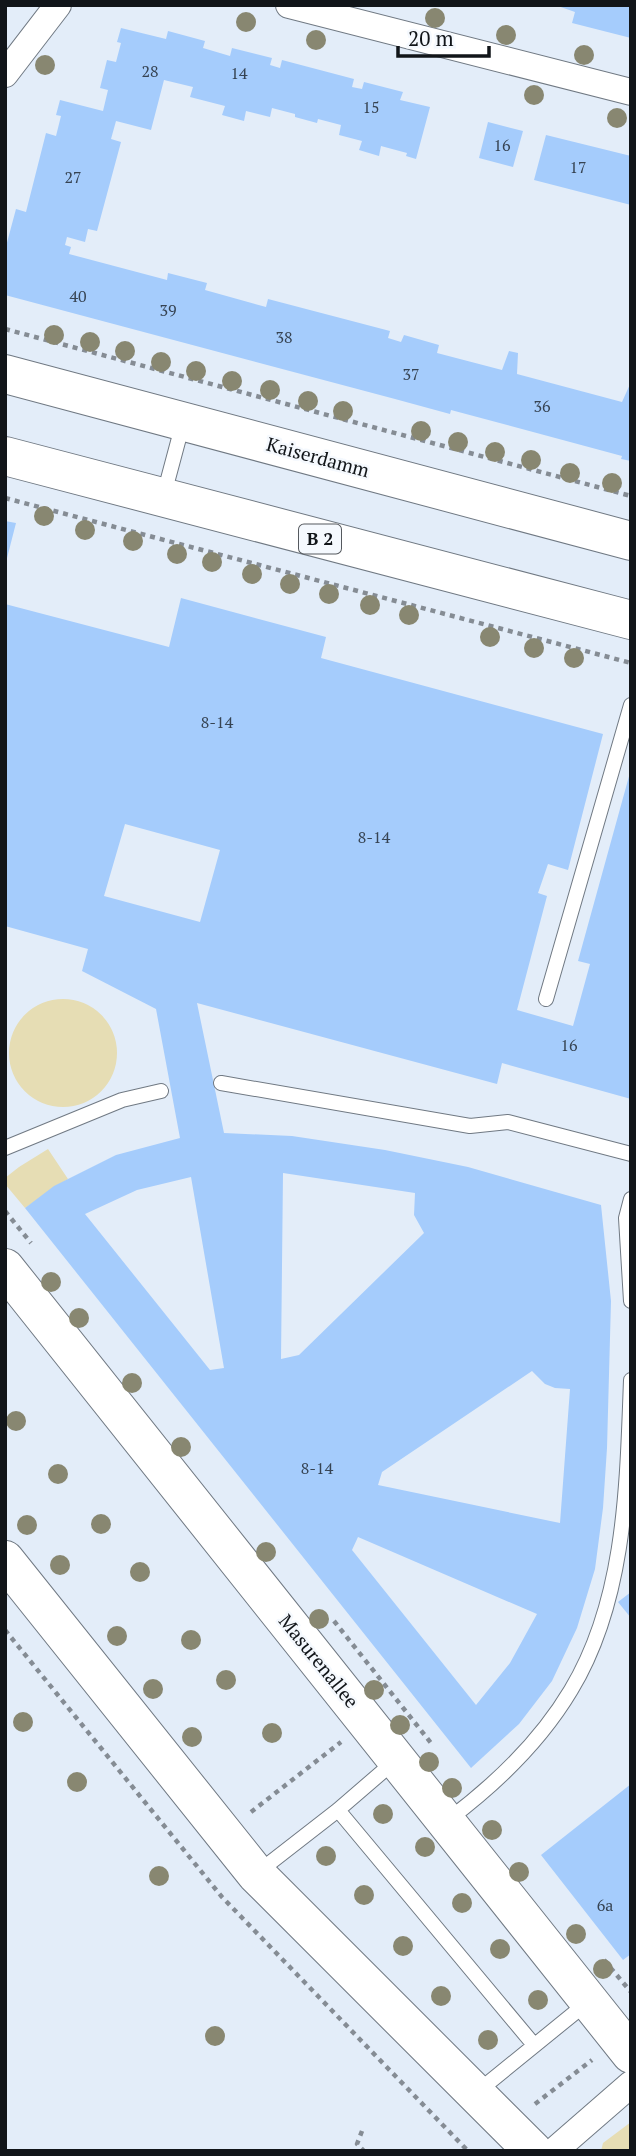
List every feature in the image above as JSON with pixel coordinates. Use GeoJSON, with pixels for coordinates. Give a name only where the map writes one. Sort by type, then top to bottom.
{"type":"FeatureCollection","features":[{"type":"Feature","properties":{"kind":"main road","name":"Kaiserdamm"},"geometry":{"type":"LineString","coordinates":[[5,374],[631,541]]}},
{"type":"Feature","properties":{"kind":"main road","name":"B 2"},"geometry":{"type":"LineString","coordinates":[[5,456],[631,620]]}},
{"type":"Feature","properties":{"kind":"main road","name":"Masurenallee"},"geometry":{"type":"LineString","coordinates":[[5,1268],[589,2001],[614,2055]]}},
{"type":"Feature","properties":{"kind":"main road"},"geometry":{"type":"LineString","coordinates":[[5,1560],[256,1874],[533,2151]]}},
{"type":"Feature","properties":{"kind":"street"},"geometry":{"type":"LineString","coordinates":[[5,74],[58,5]]}},
{"type":"Feature","properties":{"kind":"street"},"geometry":{"type":"LineString","coordinates":[[289,5],[631,92]]}},
{"type":"Feature","properties":{"kind":"street"},"geometry":{"type":"LineString","coordinates":[[554,2151],[631,2084]]}},
{"type":"Feature","properties":{"kind":"lane"},"geometry":{"type":"LineString","coordinates":[[163,497],[183,421]]}},
{"type":"Feature","properties":{"kind":"lane"},"geometry":{"type":"LineString","coordinates":[[546,999],[631,705]]}},
{"type":"Feature","properties":{"kind":"lane"},"geometry":{"type":"LineString","coordinates":[[221,1083],[470,1126],[508,1122],[631,1154]]}},
{"type":"Feature","properties":{"kind":"lane"},"geometry":{"type":"LineString","coordinates":[[5,1148],[122,1100],[161,1091]]}},
{"type":"Feature","properties":{"kind":"lane"},"geometry":{"type":"LineString","coordinates":[[631,1199],[626,1218],[631,1301]]}},
{"type":"Feature","properties":{"kind":"lane"},"geometry":{"type":"LineString","coordinates":[[447,1821],[486,1790],[543,1730],[572,1689],[593,1644],[614,1574],[620,1541],[628,1456],[631,1380]]}},
{"type":"Feature","properties":{"kind":"lane"},"geometry":{"type":"LineString","coordinates":[[256,1874],[338,1810],[397,1759]]}},
{"type":"Feature","properties":{"kind":"lane"},"geometry":{"type":"LineString","coordinates":[[338,1810],[534,2045]]}},
{"type":"Feature","properties":{"kind":"lane"},"geometry":{"type":"LineString","coordinates":[[475,2093],[589,2001]]}},
{"type":"Feature","properties":{"kind":"path"},"geometry":{"type":"LineString","coordinates":[[5,329],[631,496]]}},
{"type":"Feature","properties":{"kind":"path"},"geometry":{"type":"LineString","coordinates":[[5,498],[631,663]]}},
{"type":"Feature","properties":{"kind":"path"},"geometry":{"type":"LineString","coordinates":[[249,1814],[347,1738]]}},
{"type":"Feature","properties":{"kind":"path"},"geometry":{"type":"LineString","coordinates":[[533,2105],[614,2055]]}},
{"type":"Feature","properties":{"kind":"path"},"geometry":{"type":"LineString","coordinates":[[362,2131],[357,2144],[364,2151]]}},
{"type":"Feature","properties":{"kind":"shaded area"},"geometry":{"type":"Polygon","coordinates":[[[63,999],[84,1003],[101,1015],[113,1032],[117,1053],[113,1074],[101,1091],[84,1103],[63,1107],[42,1103],[25,1091],[13,1074],[9,1053],[13,1032],[25,1015],[42,1003],[63,999]]]}},
{"type":"Feature","properties":{"kind":"shaded area"},"geometry":{"type":"Polygon","coordinates":[[[48,1149],[68,1179],[25,1208],[5,1184],[5,1178],[48,1149]]]}},
{"type":"Feature","properties":{"kind":"shaded area"},"geometry":{"type":"Polygon","coordinates":[[[631,2122],[631,2151],[601,2151],[603,2143],[631,2122]]]}},
{"type":"Feature","properties":{"kind":"building"},"geometry":{"type":"Polygon","coordinates":[[[555,5],[631,5],[631,38],[572,23],[575,12],[555,5]]]}},
{"type":"Feature","properties":{"kind":"building"},"geometry":{"type":"Polygon","coordinates":[[[121,28],[166,39],[168,31],[205,41],[203,48],[230,56],[232,48],[272,58],[270,65],[280,68],[282,60],[354,79],[352,87],[362,89],[364,82],[403,92],[400,100],[430,107],[416,159],[406,156],[407,153],[381,146],[379,156],[359,150],[362,141],[339,135],[341,125],[318,119],[317,123],[272,108],[270,117],[246,111],[244,121],[222,115],[225,106],[190,97],[193,87],[164,80],[151,130],[116,121],[111,139],[121,142],[97,231],[88,229],[85,242],[67,237],[65,245],[71,247],[69,254],[167,280],[168,273],[207,283],[205,290],[266,307],[268,299],[390,331],[388,338],[401,342],[404,335],[439,345],[437,353],[502,370],[509,351],[518,353],[517,374],[622,402],[631,382],[631,461],[621,459],[622,456],[451,410],[450,414],[5,295],[5,250],[16,209],[26,212],[46,133],[56,136],[61,116],[56,115],[60,100],[103,111],[108,90],[100,88],[107,60],[116,62],[121,43],[117,42],[121,28]]]}},
{"type":"Feature","properties":{"kind":"building"},"geometry":{"type":"Polygon","coordinates":[[[488,122],[523,131],[513,167],[479,158],[488,122]]]}},
{"type":"Feature","properties":{"kind":"building"},"geometry":{"type":"Polygon","coordinates":[[[546,135],[631,156],[631,205],[534,180],[546,135]]]}},
{"type":"Feature","properties":{"kind":"building"},"geometry":{"type":"Polygon","coordinates":[[[5,521],[16,523],[6,562],[5,562],[5,521]]]}},
{"type":"Feature","properties":{"kind":"building"},"geometry":{"type":"Polygon","coordinates":[[[181,598],[326,637],[321,658],[603,734],[568,870],[548,864],[538,893],[547,896],[517,1010],[573,1026],[590,964],[578,961],[631,769],[631,1099],[502,1063],[497,1084],[197,1003],[224,1133],[292,1136],[385,1150],[468,1167],[601,1205],[611,1301],[607,1448],[595,1569],[577,1628],[552,1681],[519,1724],[471,1768],[25,1208],[54,1186],[116,1155],[180,1138],[156,1009],[82,971],[88,949],[5,926],[5,604],[169,647],[181,598]],[[125,824],[104,896],[200,922],[220,850],[125,824]],[[283,1173],[281,1359],[299,1355],[424,1233],[414,1215],[415,1193],[283,1173]],[[191,1177],[137,1190],[85,1214],[210,1370],[224,1368],[191,1177]],[[532,1371],[382,1472],[378,1485],[560,1523],[570,1389],[545,1384],[532,1371]],[[358,1537],[352,1550],[476,1705],[510,1663],[537,1614],[358,1537]]]}},
{"type":"Feature","properties":{"kind":"building"},"geometry":{"type":"Polygon","coordinates":[[[631,1592],[631,1618],[618,1602],[631,1592]]]}},
{"type":"Feature","properties":{"kind":"building"},"geometry":{"type":"Polygon","coordinates":[[[631,1784],[631,1954],[623,1960],[541,1855],[631,1784]]]}}]}
